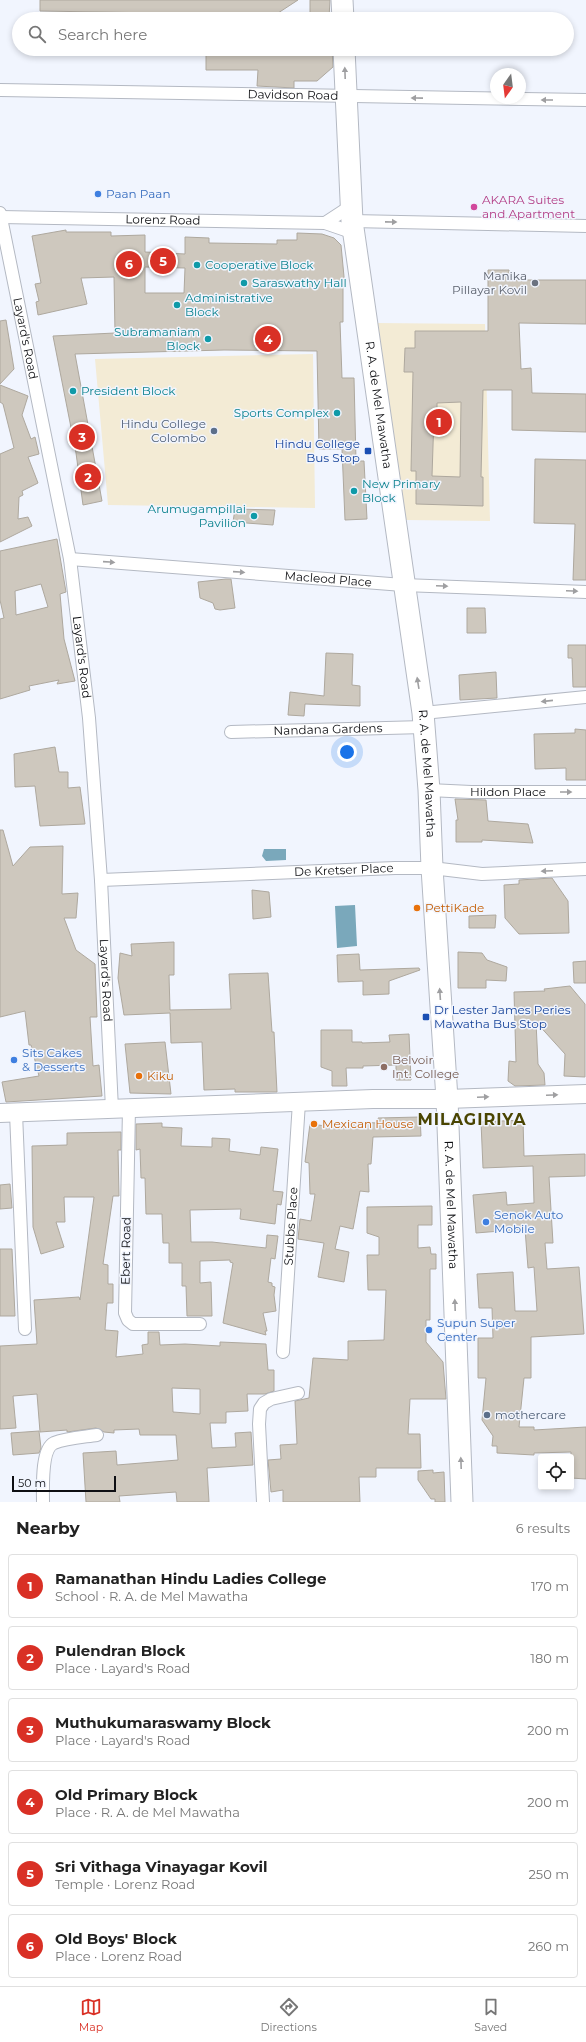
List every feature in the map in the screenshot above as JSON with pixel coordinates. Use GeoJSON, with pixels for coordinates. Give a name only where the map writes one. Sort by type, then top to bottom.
{"type":"FeatureCollection","features":[{"type":"Feature","properties":{"kind":"highway"},"geometry":{"type":"LineString","coordinates":[[342,0],[343,12]]}},
{"type":"Feature","properties":{"kind":"highway","name":"R. A. de Mel Mawatha"},"geometry":{"type":"LineString","coordinates":[[344,56],[352,220],[423,720],[429,790],[432,868],[447,1099],[462,1502]]}},
{"type":"Feature","properties":{"kind":"main road"},"geometry":{"type":"LineString","coordinates":[[8,1113],[373,1099],[447,1099],[586,1094]]}},
{"type":"Feature","properties":{"kind":"street","name":"Davidson Road"},"geometry":{"type":"LineString","coordinates":[[0,90],[586,100]]}},
{"type":"Feature","properties":{"kind":"street","name":"Lorenz Road"},"geometry":{"type":"LineString","coordinates":[[1,215],[325,222],[352,220],[586,226]]}},
{"type":"Feature","properties":{"kind":"street","name":"Layard's Road"},"geometry":{"type":"LineString","coordinates":[[1,215],[70,559],[89,718],[101,880],[121,1109]]}},
{"type":"Feature","properties":{"kind":"street"},"geometry":{"type":"LineString","coordinates":[[325,222],[352,220]]}},
{"type":"Feature","properties":{"kind":"street","name":"Macleod Place"},"geometry":{"type":"LineString","coordinates":[[70,559],[403,585],[586,592]]}},
{"type":"Feature","properties":{"kind":"street","name":"Nandana Gardens"},"geometry":{"type":"LineString","coordinates":[[231,732],[423,720],[586,697]]}},
{"type":"Feature","properties":{"kind":"street","name":"Hildon Place"},"geometry":{"type":"LineString","coordinates":[[429,790],[471,792],[586,792]]}},
{"type":"Feature","properties":{"kind":"street","name":"De Kretser Place"},"geometry":{"type":"LineString","coordinates":[[101,880],[432,868],[482,874],[586,869]]}},
{"type":"Feature","properties":{"kind":"street","name":"Stubbs Place"},"geometry":{"type":"LineString","coordinates":[[283,1352],[299,1102]]}},
{"type":"Feature","properties":{"kind":"street","name":"Ebert Road"},"geometry":{"type":"LineString","coordinates":[[121,1109],[125,1313],[128,1320],[133,1324],[200,1324]]}},
{"type":"Feature","properties":{"kind":"street"},"geometry":{"type":"LineString","coordinates":[[8,1113],[25,1329]]}},
{"type":"Feature","properties":{"kind":"street"},"geometry":{"type":"LineString","coordinates":[[263,1502],[259,1424],[260,1409],[264,1403],[271,1399],[298,1393]]}},
{"type":"Feature","properties":{"kind":"street"},"geometry":{"type":"LineString","coordinates":[[43,1502],[45,1456],[47,1448],[54,1443],[97,1436]]}},
{"type":"Feature","properties":{"kind":"shaded area"},"geometry":{"type":"Polygon","coordinates":[[[376,323],[485,324],[490,521],[406,520],[376,323]]]}},
{"type":"Feature","properties":{"kind":"shaded area"},"geometry":{"type":"Polygon","coordinates":[[[313,354],[315,508],[108,505],[95,359],[313,354]]]}},
{"type":"Feature","properties":{"kind":"water"},"geometry":{"type":"Polygon","coordinates":[[[264,849],[286,849],[286,860],[266,861],[262,856],[264,849]]]}},
{"type":"Feature","properties":{"kind":"water"},"geometry":{"type":"Polygon","coordinates":[[[355,905],[357,946],[337,948],[335,906],[355,905]]]}},
{"type":"Feature","properties":{"kind":"building"},"geometry":{"type":"Polygon","coordinates":[[[40,0],[298,0],[280,12],[40,11],[40,0]]]}},
{"type":"Feature","properties":{"kind":"building"},"geometry":{"type":"Polygon","coordinates":[[[310,0],[330,0],[329,12],[310,12],[310,0]]]}},
{"type":"Feature","properties":{"kind":"building"},"geometry":{"type":"Polygon","coordinates":[[[206,56],[332,56],[333,67],[317,81],[294,81],[294,88],[257,86],[258,70],[206,70],[206,56]]]}},
{"type":"Feature","properties":{"kind":"building"},"geometry":{"type":"Polygon","coordinates":[[[66,230],[66,232],[111,232],[111,236],[145,235],[145,252],[185,254],[185,237],[209,238],[209,243],[277,244],[277,240],[297,240],[297,233],[322,234],[334,238],[341,245],[345,287],[343,287],[343,322],[340,322],[342,378],[354,378],[356,461],[364,461],[367,519],[345,520],[342,449],[319,449],[317,351],[224,350],[75,354],[102,501],[83,505],[76,453],[53,336],[115,333],[114,277],[81,278],[87,304],[38,315],[36,302],[39,301],[35,284],[41,283],[32,236],[66,230]],[[145,267],[145,293],[184,293],[185,268],[145,267]]]}},
{"type":"Feature","properties":{"kind":"building"},"geometry":{"type":"Polygon","coordinates":[[[488,270],[509,270],[509,280],[586,280],[586,324],[519,323],[521,369],[531,368],[532,393],[586,394],[586,432],[512,430],[512,390],[483,390],[481,477],[483,477],[483,506],[416,504],[416,471],[411,471],[413,372],[404,372],[405,348],[415,348],[415,331],[488,331],[488,270]],[[461,402],[437,403],[437,416],[434,416],[432,476],[460,477],[461,402]]]}},
{"type":"Feature","properties":{"kind":"building"},"geometry":{"type":"Polygon","coordinates":[[[6,320],[14,369],[0,384],[0,321],[6,320]]]}},
{"type":"Feature","properties":{"kind":"building"},"geometry":{"type":"Polygon","coordinates":[[[0,385],[28,396],[22,415],[31,439],[35,437],[39,454],[28,457],[38,483],[22,491],[23,495],[19,497],[18,519],[28,517],[32,526],[0,542],[0,454],[14,448],[3,404],[0,402],[0,385]]]}},
{"type":"Feature","properties":{"kind":"building"},"geometry":{"type":"Polygon","coordinates":[[[535,459],[586,460],[586,580],[573,580],[575,524],[534,523],[535,459]]]}},
{"type":"Feature","properties":{"kind":"building","name":"Arumugampillai Pavilion"},"geometry":{"type":"Polygon","coordinates":[[[235,509],[275,510],[273,525],[233,522],[235,509]]]}},
{"type":"Feature","properties":{"kind":"building"},"geometry":{"type":"Polygon","coordinates":[[[57,539],[66,592],[60,594],[64,639],[75,681],[57,684],[59,680],[29,686],[30,690],[0,699],[0,619],[4,618],[0,600],[0,551],[57,539]],[[41,584],[15,591],[16,615],[48,607],[41,584]]]}},
{"type":"Feature","properties":{"kind":"building"},"geometry":{"type":"Polygon","coordinates":[[[231,579],[235,608],[220,610],[215,609],[213,603],[200,598],[198,582],[231,579]]]}},
{"type":"Feature","properties":{"kind":"building"},"geometry":{"type":"Polygon","coordinates":[[[467,608],[485,608],[486,633],[467,633],[467,608]]]}},
{"type":"Feature","properties":{"kind":"building"},"geometry":{"type":"Polygon","coordinates":[[[568,645],[586,645],[586,687],[573,687],[572,658],[568,658],[568,645]]]}},
{"type":"Feature","properties":{"kind":"building"},"geometry":{"type":"Polygon","coordinates":[[[326,653],[353,654],[352,685],[360,686],[360,706],[305,704],[304,716],[288,715],[290,692],[324,696],[326,653]]]}},
{"type":"Feature","properties":{"kind":"building"},"geometry":{"type":"Polygon","coordinates":[[[496,672],[497,698],[460,700],[459,675],[496,672]]]}},
{"type":"Feature","properties":{"kind":"building"},"geometry":{"type":"Polygon","coordinates":[[[575,729],[586,730],[586,780],[566,780],[566,768],[535,769],[534,734],[575,733],[575,729]]]}},
{"type":"Feature","properties":{"kind":"building"},"geometry":{"type":"Polygon","coordinates":[[[55,747],[59,772],[68,772],[68,788],[80,787],[85,824],[40,826],[35,786],[15,787],[14,754],[55,747]]]}},
{"type":"Feature","properties":{"kind":"building"},"geometry":{"type":"Polygon","coordinates":[[[455,799],[486,800],[488,821],[528,824],[533,843],[482,840],[482,842],[456,842],[456,820],[458,820],[455,799]]]}},
{"type":"Feature","properties":{"kind":"building"},"geometry":{"type":"Polygon","coordinates":[[[0,830],[3,830],[13,866],[30,847],[63,846],[62,894],[78,893],[76,918],[64,918],[76,950],[95,964],[97,1017],[90,1017],[93,1066],[99,1065],[102,1096],[6,1102],[2,1082],[39,1076],[31,1045],[29,1045],[25,1011],[0,1017],[0,830]]]}},
{"type":"Feature","properties":{"kind":"building"},"geometry":{"type":"Polygon","coordinates":[[[552,878],[568,901],[569,933],[519,934],[505,918],[504,885],[519,884],[519,880],[552,878]]]}},
{"type":"Feature","properties":{"kind":"building"},"geometry":{"type":"Polygon","coordinates":[[[252,890],[269,892],[271,917],[253,919],[252,890]]]}},
{"type":"Feature","properties":{"kind":"building"},"geometry":{"type":"Polygon","coordinates":[[[496,915],[495,928],[469,928],[469,916],[496,915]]]}},
{"type":"Feature","properties":{"kind":"building"},"geometry":{"type":"Polygon","coordinates":[[[174,942],[174,975],[169,975],[170,1010],[231,1009],[229,974],[268,973],[272,1032],[274,1032],[277,1092],[235,1092],[235,1089],[204,1090],[202,1042],[171,1043],[170,1013],[124,1015],[118,978],[120,953],[132,956],[131,944],[174,942]]]}},
{"type":"Feature","properties":{"kind":"building"},"geometry":{"type":"Polygon","coordinates":[[[458,952],[482,953],[487,960],[507,967],[506,981],[486,980],[486,988],[458,988],[458,952]]]}},
{"type":"Feature","properties":{"kind":"building"},"geometry":{"type":"Polygon","coordinates":[[[359,954],[360,970],[419,968],[420,970],[389,981],[389,994],[363,995],[363,981],[338,982],[337,955],[359,954]]]}},
{"type":"Feature","properties":{"kind":"building"},"geometry":{"type":"Polygon","coordinates":[[[586,961],[586,983],[574,983],[573,962],[586,961]]]}},
{"type":"Feature","properties":{"kind":"building"},"geometry":{"type":"Polygon","coordinates":[[[570,986],[585,1004],[585,1077],[564,1076],[565,1054],[536,1022],[538,1064],[544,1073],[545,1085],[515,1086],[508,1081],[509,1061],[516,1062],[514,992],[545,991],[544,989],[570,986]]]}},
{"type":"Feature","properties":{"kind":"building"},"geometry":{"type":"Polygon","coordinates":[[[321,1030],[352,1030],[352,1042],[362,1043],[390,1042],[389,1035],[409,1034],[411,1080],[396,1080],[396,1065],[363,1066],[363,1068],[346,1068],[347,1086],[332,1086],[332,1071],[321,1067],[321,1030]]]}},
{"type":"Feature","properties":{"kind":"building"},"geometry":{"type":"Polygon","coordinates":[[[165,1042],[171,1094],[130,1093],[125,1044],[165,1042]]]}},
{"type":"Feature","properties":{"kind":"building"},"geometry":{"type":"Polygon","coordinates":[[[420,1117],[421,1136],[373,1137],[371,1164],[368,1164],[369,1192],[360,1191],[353,1229],[340,1226],[335,1249],[349,1252],[344,1282],[318,1277],[324,1243],[298,1239],[300,1219],[311,1221],[315,1194],[310,1194],[309,1163],[305,1162],[310,1124],[350,1129],[350,1122],[378,1123],[378,1118],[420,1117]]]}},
{"type":"Feature","properties":{"kind":"building"},"geometry":{"type":"Polygon","coordinates":[[[523,1120],[524,1156],[585,1154],[585,1176],[549,1177],[553,1243],[545,1243],[547,1269],[579,1267],[584,1334],[531,1337],[531,1378],[524,1378],[519,1427],[534,1427],[534,1430],[586,1427],[586,1479],[574,1478],[574,1454],[571,1454],[571,1452],[534,1453],[534,1455],[497,1453],[497,1446],[492,1446],[493,1436],[482,1420],[486,1378],[478,1378],[478,1338],[493,1338],[492,1308],[479,1308],[477,1274],[513,1272],[515,1311],[537,1311],[534,1267],[528,1268],[525,1229],[476,1233],[473,1195],[506,1192],[507,1205],[534,1203],[533,1166],[483,1168],[481,1122],[523,1120]]]}},
{"type":"Feature","properties":{"kind":"building"},"geometry":{"type":"Polygon","coordinates":[[[162,1123],[162,1127],[182,1128],[181,1146],[212,1147],[212,1138],[230,1139],[229,1151],[260,1155],[261,1147],[278,1149],[273,1191],[283,1192],[281,1205],[277,1204],[275,1224],[240,1219],[241,1209],[190,1210],[191,1242],[212,1242],[266,1248],[267,1235],[278,1236],[275,1259],[271,1258],[268,1282],[272,1283],[272,1286],[275,1287],[274,1295],[276,1311],[263,1313],[267,1331],[265,1331],[266,1335],[223,1323],[233,1263],[230,1262],[230,1260],[200,1261],[200,1283],[211,1282],[212,1316],[187,1316],[186,1286],[182,1286],[182,1263],[169,1263],[169,1243],[163,1243],[162,1214],[146,1214],[145,1178],[141,1178],[140,1149],[136,1150],[136,1124],[162,1123]]]}},
{"type":"Feature","properties":{"kind":"building"},"geometry":{"type":"Polygon","coordinates":[[[121,1132],[121,1150],[118,1150],[119,1196],[113,1196],[103,1264],[108,1265],[108,1284],[113,1284],[113,1303],[107,1303],[105,1330],[118,1331],[116,1357],[143,1354],[142,1345],[148,1344],[148,1332],[159,1332],[160,1345],[185,1344],[220,1346],[220,1342],[266,1344],[268,1370],[274,1370],[274,1391],[265,1394],[247,1394],[248,1411],[226,1412],[226,1423],[210,1423],[212,1448],[236,1447],[235,1433],[251,1432],[253,1465],[207,1468],[209,1502],[177,1502],[176,1492],[119,1496],[120,1502],[86,1502],[83,1453],[116,1451],[117,1465],[178,1460],[176,1435],[140,1435],[139,1429],[114,1430],[114,1433],[104,1432],[96,1428],[67,1432],[67,1430],[40,1432],[37,1394],[13,1396],[16,1428],[0,1429],[0,1346],[37,1344],[34,1300],[79,1297],[80,1300],[94,1197],[64,1197],[65,1222],[56,1222],[64,1247],[41,1254],[33,1227],[32,1146],[67,1145],[67,1133],[121,1132]],[[172,1388],[173,1412],[200,1414],[200,1389],[172,1388]]]}},
{"type":"Feature","properties":{"kind":"building"},"geometry":{"type":"Polygon","coordinates":[[[10,1184],[12,1208],[0,1209],[0,1185],[10,1184]]]}},
{"type":"Feature","properties":{"kind":"building"},"geometry":{"type":"Polygon","coordinates":[[[432,1206],[432,1225],[418,1225],[418,1248],[430,1247],[431,1254],[436,1254],[436,1269],[430,1269],[430,1320],[426,1320],[426,1342],[443,1362],[446,1399],[410,1399],[408,1434],[420,1434],[421,1468],[376,1468],[376,1477],[359,1477],[360,1502],[283,1502],[283,1490],[271,1492],[268,1460],[281,1459],[280,1445],[297,1444],[295,1401],[309,1398],[313,1358],[348,1360],[348,1341],[384,1340],[386,1290],[368,1290],[367,1255],[379,1255],[379,1237],[367,1233],[367,1207],[432,1206]]]}},
{"type":"Feature","properties":{"kind":"building"},"geometry":{"type":"Polygon","coordinates":[[[0,1249],[12,1249],[15,1316],[0,1316],[0,1249]]]}},
{"type":"Feature","properties":{"kind":"building"},"geometry":{"type":"Polygon","coordinates":[[[39,1431],[41,1448],[39,1453],[13,1455],[11,1433],[39,1431]]]}},
{"type":"Feature","properties":{"kind":"building"},"geometry":{"type":"Polygon","coordinates":[[[433,1470],[433,1473],[444,1472],[445,1502],[435,1502],[435,1499],[431,1499],[418,1480],[418,1471],[433,1470]]]}},
{"type":"Feature","properties":{"kind":"place","name":"Paan Paan"},"geometry":{"type":"Point","coordinates":[98,194]}},
{"type":"Feature","properties":{"kind":"place","name":"AKARA Suites and Apartment"},"geometry":{"type":"Point","coordinates":[474,207]}},
{"type":"Feature","properties":{"kind":"place","name":"Sri Vithaga Vinayagar Kovil"},"geometry":{"type":"Point","coordinates":[163,261]}},
{"type":"Feature","properties":{"kind":"place","name":"Old Boys' Block"},"geometry":{"type":"Point","coordinates":[129,264]}},
{"type":"Feature","properties":{"kind":"place","name":"Cooperative Block"},"geometry":{"type":"Point","coordinates":[197,265]}},
{"type":"Feature","properties":{"kind":"place","name":"Saraswathy Hall"},"geometry":{"type":"Point","coordinates":[244,283]}},
{"type":"Feature","properties":{"kind":"place","name":"Manika Pillayar Kovil"},"geometry":{"type":"Point","coordinates":[535,283]}},
{"type":"Feature","properties":{"kind":"place","name":"Administrative Block"},"geometry":{"type":"Point","coordinates":[177,305]}},
{"type":"Feature","properties":{"kind":"place","name":"Subramaniam Block"},"geometry":{"type":"Point","coordinates":[208,339]}},
{"type":"Feature","properties":{"kind":"place","name":"Old Primary Block"},"geometry":{"type":"Point","coordinates":[268,339]}},
{"type":"Feature","properties":{"kind":"place","name":"President Block"},"geometry":{"type":"Point","coordinates":[73,391]}},
{"type":"Feature","properties":{"kind":"place","name":"Sports Complex"},"geometry":{"type":"Point","coordinates":[337,413]}},
{"type":"Feature","properties":{"kind":"place","name":"Ramanathan Hindu Ladies College"},"geometry":{"type":"Point","coordinates":[439,422]}},
{"type":"Feature","properties":{"kind":"place","name":"Hindu College Colombo"},"geometry":{"type":"Point","coordinates":[214,431]}},
{"type":"Feature","properties":{"kind":"place","name":"Muthukumaraswamy Block"},"geometry":{"type":"Point","coordinates":[82,437]}},
{"type":"Feature","properties":{"kind":"place","name":"Hindu College Bus Stop"},"geometry":{"type":"Point","coordinates":[368,451]}},
{"type":"Feature","properties":{"kind":"place","name":"Pulendran Block"},"geometry":{"type":"Point","coordinates":[88,477]}},
{"type":"Feature","properties":{"kind":"place","name":"New Primary Block"},"geometry":{"type":"Point","coordinates":[354,491]}},
{"type":"Feature","properties":{"kind":"place","name":"Arumugampillai Pavilion"},"geometry":{"type":"Point","coordinates":[254,516]}},
{"type":"Feature","properties":{"kind":"place","name":"PettiKade"},"geometry":{"type":"Point","coordinates":[417,908]}},
{"type":"Feature","properties":{"kind":"place","name":"Dr Lester James Peries Mawatha Bus Stop"},"geometry":{"type":"Point","coordinates":[426,1017]}},
{"type":"Feature","properties":{"kind":"place","name":"Sits Cakes & Desserts"},"geometry":{"type":"Point","coordinates":[14,1060]}},
{"type":"Feature","properties":{"kind":"place","name":"Belvoir Int. College"},"geometry":{"type":"Point","coordinates":[384,1067]}},
{"type":"Feature","properties":{"kind":"place","name":"Kiku"},"geometry":{"type":"Point","coordinates":[139,1076]}},
{"type":"Feature","properties":{"kind":"place","name":"Mexican House"},"geometry":{"type":"Point","coordinates":[314,1124]}},
{"type":"Feature","properties":{"kind":"place","name":"Senok Auto Mobile"},"geometry":{"type":"Point","coordinates":[486,1222]}},
{"type":"Feature","properties":{"kind":"place","name":"Supun Super Center"},"geometry":{"type":"Point","coordinates":[429,1330]}},
{"type":"Feature","properties":{"kind":"place","name":"mothercare"},"geometry":{"type":"Point","coordinates":[487,1415]}},
{"type":"Feature","properties":{"kind":"district","name":"MILAGIRIYA"},"geometry":{"type":"Point","coordinates":[472,1119]}}]}
